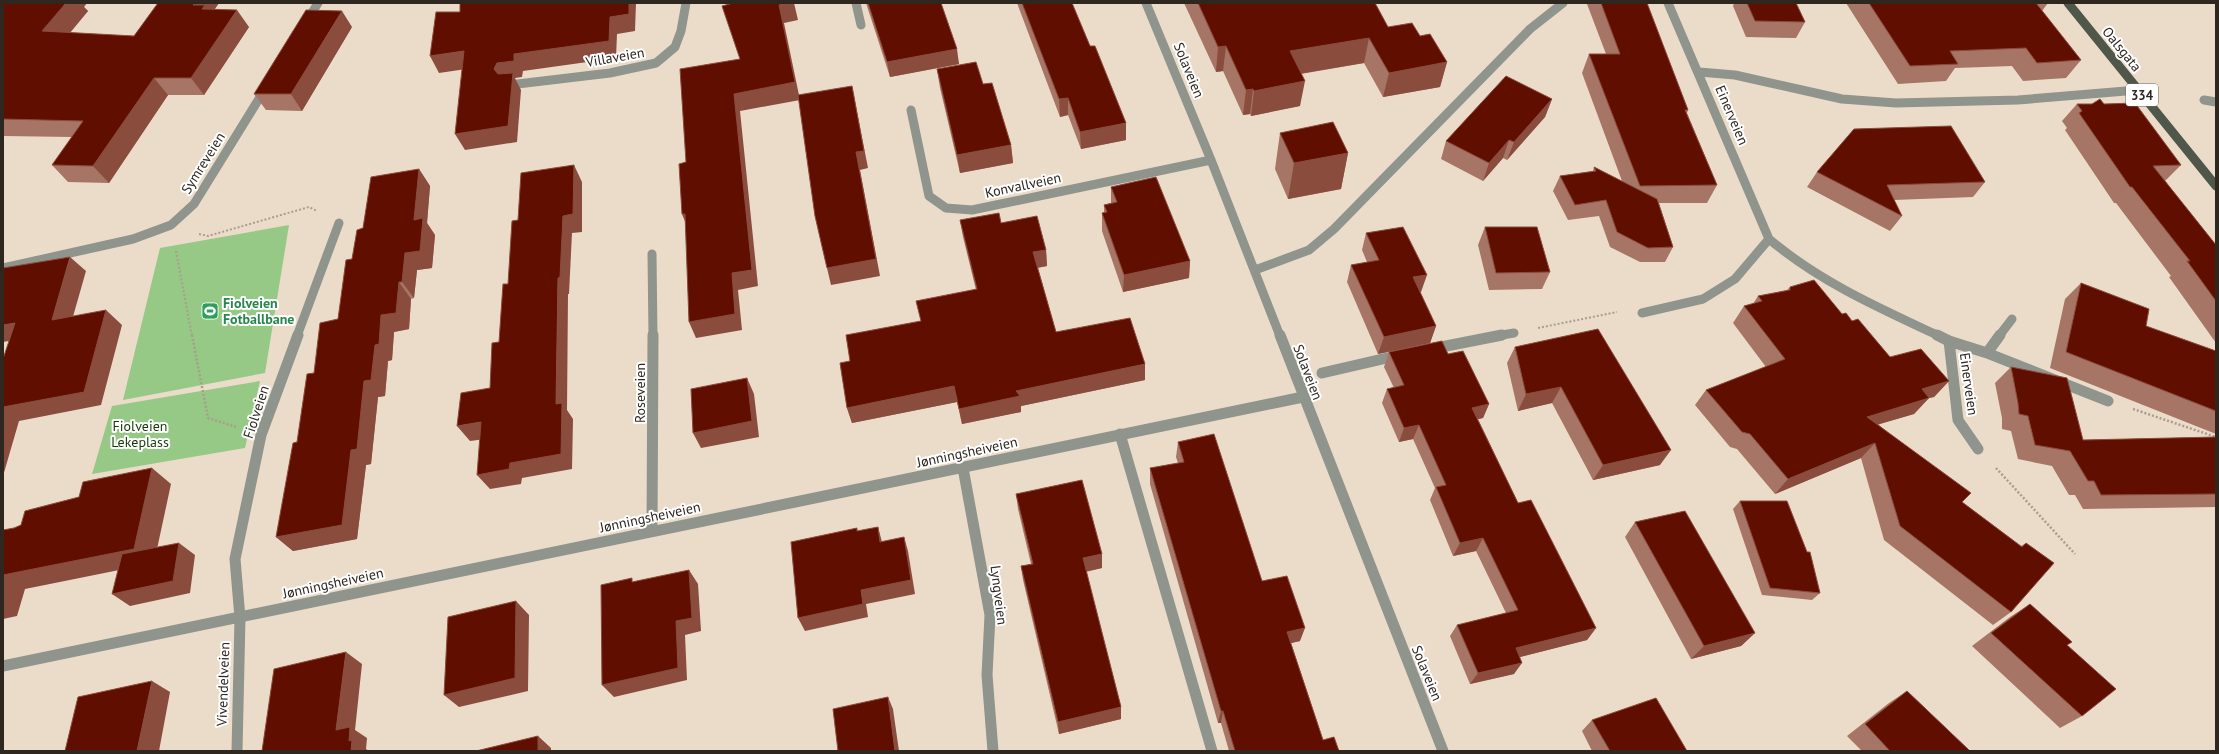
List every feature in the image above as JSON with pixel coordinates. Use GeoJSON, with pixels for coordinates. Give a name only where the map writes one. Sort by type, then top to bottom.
{"type":"FeatureCollection","features":[{"type":"Feature","properties":{"kind":"main road","name":"Oalsgata"},"geometry":{"type":"LineString","coordinates":[[2068,3],[2216,186]]}},
{"type":"Feature","properties":{"kind":"street"},"geometry":{"type":"LineString","coordinates":[[303,28],[318,3]]}},
{"type":"Feature","properties":{"kind":"street","name":"Villaveien"},"geometry":{"type":"LineString","coordinates":[[509,85],[610,73],[656,63],[675,47],[686,3]]}},
{"type":"Feature","properties":{"kind":"street"},"geometry":{"type":"LineString","coordinates":[[856,3],[861,25]]}},
{"type":"Feature","properties":{"kind":"street","name":"Solaveien"},"geometry":{"type":"LineString","coordinates":[[1146,3],[1211,160],[1443,751]]}},
{"type":"Feature","properties":{"kind":"street"},"geometry":{"type":"LineString","coordinates":[[1254,270],[1309,250],[1334,229],[1530,29],[1564,3]]}},
{"type":"Feature","properties":{"kind":"street","name":"Einerveien"},"geometry":{"type":"LineString","coordinates":[[1668,3],[1699,72],[1769,239],[1786,255],[1820,277],[1948,341],[1987,353],[2108,401]]}},
{"type":"Feature","properties":{"kind":"street"},"geometry":{"type":"LineString","coordinates":[[1699,72],[1735,75],[1842,99],[1896,103],[2018,100],[2138,90]]}},
{"type":"Feature","properties":{"kind":"street","name":"Symreveien"},"geometry":{"type":"LineString","coordinates":[[3,268],[134,239],[170,225],[194,204],[268,83]]}},
{"type":"Feature","properties":{"kind":"street"},"geometry":{"type":"LineString","coordinates":[[2204,100],[2216,102]]}},
{"type":"Feature","properties":{"kind":"street","name":"Konvallveien"},"geometry":{"type":"LineString","coordinates":[[911,110],[929,196],[946,208],[972,210],[1211,160]]}},
{"type":"Feature","properties":{"kind":"street","name":"Fiolveien"},"geometry":{"type":"LineString","coordinates":[[240,618],[235,559],[261,435],[339,223]]}},
{"type":"Feature","properties":{"kind":"street"},"geometry":{"type":"LineString","coordinates":[[1642,313],[1703,299],[1735,279],[1769,239]]}},
{"type":"Feature","properties":{"kind":"street","name":"Roseveien"},"geometry":{"type":"LineString","coordinates":[[652,254],[654,426],[652,531]]}},
{"type":"Feature","properties":{"kind":"street","name":"Einerveien"},"geometry":{"type":"LineString","coordinates":[[1987,353],[2012,319]]}},
{"type":"Feature","properties":{"kind":"street"},"geometry":{"type":"LineString","coordinates":[[1322,373],[1514,333]]}},
{"type":"Feature","properties":{"kind":"street","name":"Einerveien"},"geometry":{"type":"LineString","coordinates":[[1948,341],[1958,420],[1978,449]]}},
{"type":"Feature","properties":{"kind":"street","name":"Jønningsheiveien"},"geometry":{"type":"LineString","coordinates":[[3,666],[1303,397]]}},
{"type":"Feature","properties":{"kind":"street"},"geometry":{"type":"LineString","coordinates":[[1120,434],[1212,751]]}},
{"type":"Feature","properties":{"kind":"street","name":"Lyngveien"},"geometry":{"type":"LineString","coordinates":[[963,468],[990,615],[987,675],[993,751]]}},
{"type":"Feature","properties":{"kind":"street","name":"Vivendelveien"},"geometry":{"type":"LineString","coordinates":[[236,751],[240,618]]}},
{"type":"Feature","properties":{"kind":"path"},"geometry":{"type":"LineString","coordinates":[[261,435],[208,418],[170,225],[208,236],[309,207],[339,223]]}},
{"type":"Feature","properties":{"kind":"path"},"geometry":{"type":"LineString","coordinates":[[1514,333],[1622,311],[1642,313]]}},
{"type":"Feature","properties":{"kind":"path"},"geometry":{"type":"LineString","coordinates":[[2108,401],[2216,437]]}},
{"type":"Feature","properties":{"kind":"path"},"geometry":{"type":"LineString","coordinates":[[1978,449],[2043,516],[2075,554]]}},
{"type":"Feature","properties":{"kind":"green space","name":"Fiolveien Fotballbane"},"geometry":{"type":"Polygon","coordinates":[[[289,225],[265,373],[123,400],[160,248],[289,225]]]}},
{"type":"Feature","properties":{"kind":"green space","name":"Fiolveien Lekeplass"},"geometry":{"type":"Polygon","coordinates":[[[260,381],[245,448],[92,474],[112,406],[260,381]]]}},
{"type":"Feature","properties":{"kind":"building"},"geometry":{"type":"Polygon","coordinates":[[[3,3],[66,3],[42,31],[134,36],[158,3],[195,3],[193,5],[205,5],[202,9],[237,10],[191,78],[154,78],[93,166],[52,165],[83,121],[3,119],[3,3]]]}},
{"type":"Feature","properties":{"kind":"building"},"geometry":{"type":"Polygon","coordinates":[[[460,3],[629,3],[629,14],[610,17],[609,41],[514,54],[514,61],[497,63],[494,69],[498,74],[513,73],[508,126],[455,134],[464,51],[430,56],[436,12],[460,12],[460,3]]]}},
{"type":"Feature","properties":{"kind":"building"},"geometry":{"type":"Polygon","coordinates":[[[733,3],[789,3],[779,5],[795,82],[734,94],[752,270],[732,273],[735,314],[689,322],[685,214],[682,214],[679,164],[686,162],[680,69],[740,59],[722,6],[733,3]]]}},
{"type":"Feature","properties":{"kind":"building"},"geometry":{"type":"Polygon","coordinates":[[[868,3],[941,3],[957,49],[887,62],[868,3]]]}},
{"type":"Feature","properties":{"kind":"building"},"geometry":{"type":"Polygon","coordinates":[[[1022,3],[1072,3],[1090,46],[1095,46],[1126,123],[1080,132],[1068,98],[1059,99],[1022,3]]]}},
{"type":"Feature","properties":{"kind":"building"},"geometry":{"type":"Polygon","coordinates":[[[1198,3],[1375,3],[1388,27],[1412,23],[1420,36],[1430,34],[1447,62],[1389,73],[1369,38],[1290,51],[1305,81],[1254,91],[1253,89],[1246,90],[1226,46],[1218,47],[1198,3]]]}},
{"type":"Feature","properties":{"kind":"building"},"geometry":{"type":"Polygon","coordinates":[[[1601,3],[1647,3],[1688,110],[1685,110],[1717,185],[1640,186],[1589,54],[1620,54],[1601,3]]]}},
{"type":"Feature","properties":{"kind":"building"},"geometry":{"type":"Polygon","coordinates":[[[1747,3],[1796,3],[1805,22],[1755,21],[1747,3]]]}},
{"type":"Feature","properties":{"kind":"building"},"geometry":{"type":"Polygon","coordinates":[[[1869,3],[2036,3],[2081,60],[2037,63],[2026,48],[1950,51],[1958,64],[1910,66],[1869,3]]]}},
{"type":"Feature","properties":{"kind":"building"},"geometry":{"type":"Polygon","coordinates":[[[306,10],[342,11],[291,94],[254,94],[306,10]]]}},
{"type":"Feature","properties":{"kind":"building"},"geometry":{"type":"Polygon","coordinates":[[[976,62],[983,84],[992,83],[1011,145],[957,155],[937,69],[976,62]]]}},
{"type":"Feature","properties":{"kind":"building"},"geometry":{"type":"Polygon","coordinates":[[[1506,76],[1552,99],[1514,142],[1509,140],[1489,163],[1446,141],[1506,76]]]}},
{"type":"Feature","properties":{"kind":"building"},"geometry":{"type":"Polygon","coordinates":[[[852,86],[864,151],[856,152],[876,259],[827,268],[815,216],[798,95],[852,86]]]}},
{"type":"Feature","properties":{"kind":"building"},"geometry":{"type":"Polygon","coordinates":[[[2100,99],[2104,104],[2135,103],[2181,165],[2153,166],[2216,245],[2216,301],[2187,261],[2190,261],[2132,187],[2130,187],[2079,113],[2082,111],[2077,104],[2092,104],[2100,99]]]}},
{"type":"Feature","properties":{"kind":"building"},"geometry":{"type":"Polygon","coordinates":[[[1333,122],[1348,153],[1294,163],[1280,133],[1333,122]]]}},
{"type":"Feature","properties":{"kind":"building"},"geometry":{"type":"Polygon","coordinates":[[[1951,126],[1985,182],[1887,185],[1902,216],[1817,172],[1854,129],[1951,126]]]}},
{"type":"Feature","properties":{"kind":"building"},"geometry":{"type":"Polygon","coordinates":[[[574,165],[573,214],[563,216],[560,277],[558,278],[556,404],[562,403],[561,454],[510,463],[509,469],[477,475],[481,422],[457,426],[461,393],[490,388],[492,343],[499,342],[503,284],[508,284],[512,221],[518,220],[521,173],[574,165]]]}},
{"type":"Feature","properties":{"kind":"building"},"geometry":{"type":"Polygon","coordinates":[[[1594,167],[1657,199],[1673,247],[1648,248],[1617,232],[1606,200],[1575,205],[1560,176],[1596,171],[1594,167]]]}},
{"type":"Feature","properties":{"kind":"building"},"geometry":{"type":"Polygon","coordinates":[[[419,169],[414,220],[423,218],[420,251],[405,253],[402,282],[399,282],[396,313],[381,315],[379,344],[375,345],[371,380],[364,381],[357,449],[351,450],[342,525],[276,537],[293,443],[297,442],[307,374],[314,373],[320,323],[338,319],[346,260],[352,259],[357,230],[363,228],[371,177],[419,169]]]}},
{"type":"Feature","properties":{"kind":"building"},"geometry":{"type":"Polygon","coordinates":[[[1156,177],[1190,261],[1124,275],[1102,213],[1107,212],[1104,205],[1117,202],[1111,187],[1156,177]]]}},
{"type":"Feature","properties":{"kind":"building"},"geometry":{"type":"Polygon","coordinates":[[[999,213],[1001,223],[1037,216],[1046,250],[1033,252],[1056,332],[1130,318],[1145,364],[1016,391],[1020,396],[959,409],[954,386],[847,408],[840,363],[850,361],[846,335],[921,321],[916,301],[977,289],[960,220],[999,213]]]}},
{"type":"Feature","properties":{"kind":"building"},"geometry":{"type":"Polygon","coordinates":[[[1403,227],[1427,275],[1413,277],[1436,326],[1384,337],[1351,265],[1379,260],[1366,233],[1403,227]]]}},
{"type":"Feature","properties":{"kind":"building"},"geometry":{"type":"Polygon","coordinates":[[[1485,227],[1537,227],[1550,272],[1496,273],[1485,227]]]}},
{"type":"Feature","properties":{"kind":"building"},"geometry":{"type":"Polygon","coordinates":[[[70,257],[52,320],[106,310],[84,392],[3,407],[3,359],[15,323],[3,325],[3,268],[70,257]]]}},
{"type":"Feature","properties":{"kind":"building"},"geometry":{"type":"Polygon","coordinates":[[[1814,280],[1842,314],[1846,313],[1852,321],[1858,319],[1890,357],[1921,349],[1949,381],[1922,389],[1929,398],[1867,417],[1971,493],[1962,502],[2022,547],[2026,543],[2054,563],[2011,612],[1900,526],[1875,443],[1788,479],[1750,434],[1742,432],[1706,390],[1785,359],[1744,306],[1762,301],[1758,296],[1790,290],[1790,287],[1814,280]]]}},
{"type":"Feature","properties":{"kind":"building"},"geometry":{"type":"Polygon","coordinates":[[[2081,283],[2149,309],[2146,326],[2216,351],[2216,411],[2066,352],[2081,283]]]}},
{"type":"Feature","properties":{"kind":"building"},"geometry":{"type":"Polygon","coordinates":[[[1598,329],[1671,450],[1603,465],[1561,387],[1526,394],[1515,347],[1598,329]]]}},
{"type":"Feature","properties":{"kind":"building"},"geometry":{"type":"Polygon","coordinates":[[[1442,341],[1448,354],[1463,351],[1489,404],[1472,408],[1518,503],[1531,500],[1596,628],[1516,648],[1522,663],[1478,673],[1457,625],[1518,610],[1483,538],[1460,543],[1436,487],[1446,485],[1419,425],[1404,428],[1387,389],[1404,385],[1389,352],[1442,341]]]}},
{"type":"Feature","properties":{"kind":"building"},"geometry":{"type":"Polygon","coordinates":[[[2011,367],[2067,378],[2083,440],[2216,437],[2216,494],[2101,495],[2094,481],[2088,481],[2070,451],[2035,445],[2028,416],[2019,414],[2011,367]]]}},
{"type":"Feature","properties":{"kind":"building"},"geometry":{"type":"Polygon","coordinates":[[[747,378],[752,421],[693,433],[691,389],[747,378]]]}},
{"type":"Feature","properties":{"kind":"building"},"geometry":{"type":"Polygon","coordinates":[[[1214,434],[1262,581],[1287,576],[1305,628],[1287,632],[1323,740],[1334,737],[1339,751],[1235,751],[1223,711],[1221,711],[1150,468],[1184,462],[1178,442],[1214,434]]]}},
{"type":"Feature","properties":{"kind":"building"},"geometry":{"type":"Polygon","coordinates":[[[152,468],[134,549],[3,575],[3,530],[21,525],[25,511],[79,497],[83,482],[152,468]]]}},
{"type":"Feature","properties":{"kind":"building"},"geometry":{"type":"Polygon","coordinates":[[[1082,480],[1102,554],[1083,558],[1121,707],[1058,722],[1021,566],[1033,564],[1016,494],[1082,480]]]}},
{"type":"Feature","properties":{"kind":"building"},"geometry":{"type":"Polygon","coordinates":[[[1740,501],[1787,501],[1807,552],[1810,552],[1820,593],[1770,588],[1740,501]]]}},
{"type":"Feature","properties":{"kind":"building"},"geometry":{"type":"Polygon","coordinates":[[[1685,511],[1755,633],[1704,646],[1635,522],[1685,511]]]}},
{"type":"Feature","properties":{"kind":"building"},"geometry":{"type":"Polygon","coordinates":[[[878,527],[880,542],[904,537],[911,580],[861,590],[863,604],[798,618],[791,542],[857,528],[857,531],[878,527]]]}},
{"type":"Feature","properties":{"kind":"building"},"geometry":{"type":"Polygon","coordinates":[[[179,543],[173,581],[112,594],[122,554],[179,543]]]}},
{"type":"Feature","properties":{"kind":"building"},"geometry":{"type":"Polygon","coordinates":[[[689,570],[692,618],[676,621],[678,668],[602,685],[601,585],[632,578],[632,582],[689,570]]]}},
{"type":"Feature","properties":{"kind":"building"},"geometry":{"type":"Polygon","coordinates":[[[516,601],[515,678],[444,695],[448,617],[516,601]]]}},
{"type":"Feature","properties":{"kind":"building"},"geometry":{"type":"Polygon","coordinates":[[[2030,604],[2072,642],[2067,645],[2116,689],[2082,716],[1991,633],[2030,604]]]}},
{"type":"Feature","properties":{"kind":"building"},"geometry":{"type":"Polygon","coordinates":[[[346,652],[336,730],[350,727],[349,741],[352,740],[351,751],[262,751],[274,669],[346,652]]]}},
{"type":"Feature","properties":{"kind":"building"},"geometry":{"type":"Polygon","coordinates":[[[152,681],[137,751],[65,751],[78,697],[152,681]]]}},
{"type":"Feature","properties":{"kind":"building"},"geometry":{"type":"Polygon","coordinates":[[[1907,691],[1970,751],[1890,751],[1865,724],[1907,691]]]}},
{"type":"Feature","properties":{"kind":"building"},"geometry":{"type":"Polygon","coordinates":[[[888,697],[895,751],[838,751],[833,709],[888,697]]]}},
{"type":"Feature","properties":{"kind":"building"},"geometry":{"type":"Polygon","coordinates":[[[1656,698],[1687,751],[1610,751],[1592,720],[1656,698]]]}},
{"type":"Feature","properties":{"kind":"building"},"geometry":{"type":"Polygon","coordinates":[[[538,736],[538,751],[476,751],[538,736]]]}},
{"type":"Feature","properties":{"kind":"place","name":"Fiolveien Fotballbane"},"geometry":{"type":"Point","coordinates":[210,311]}}]}
